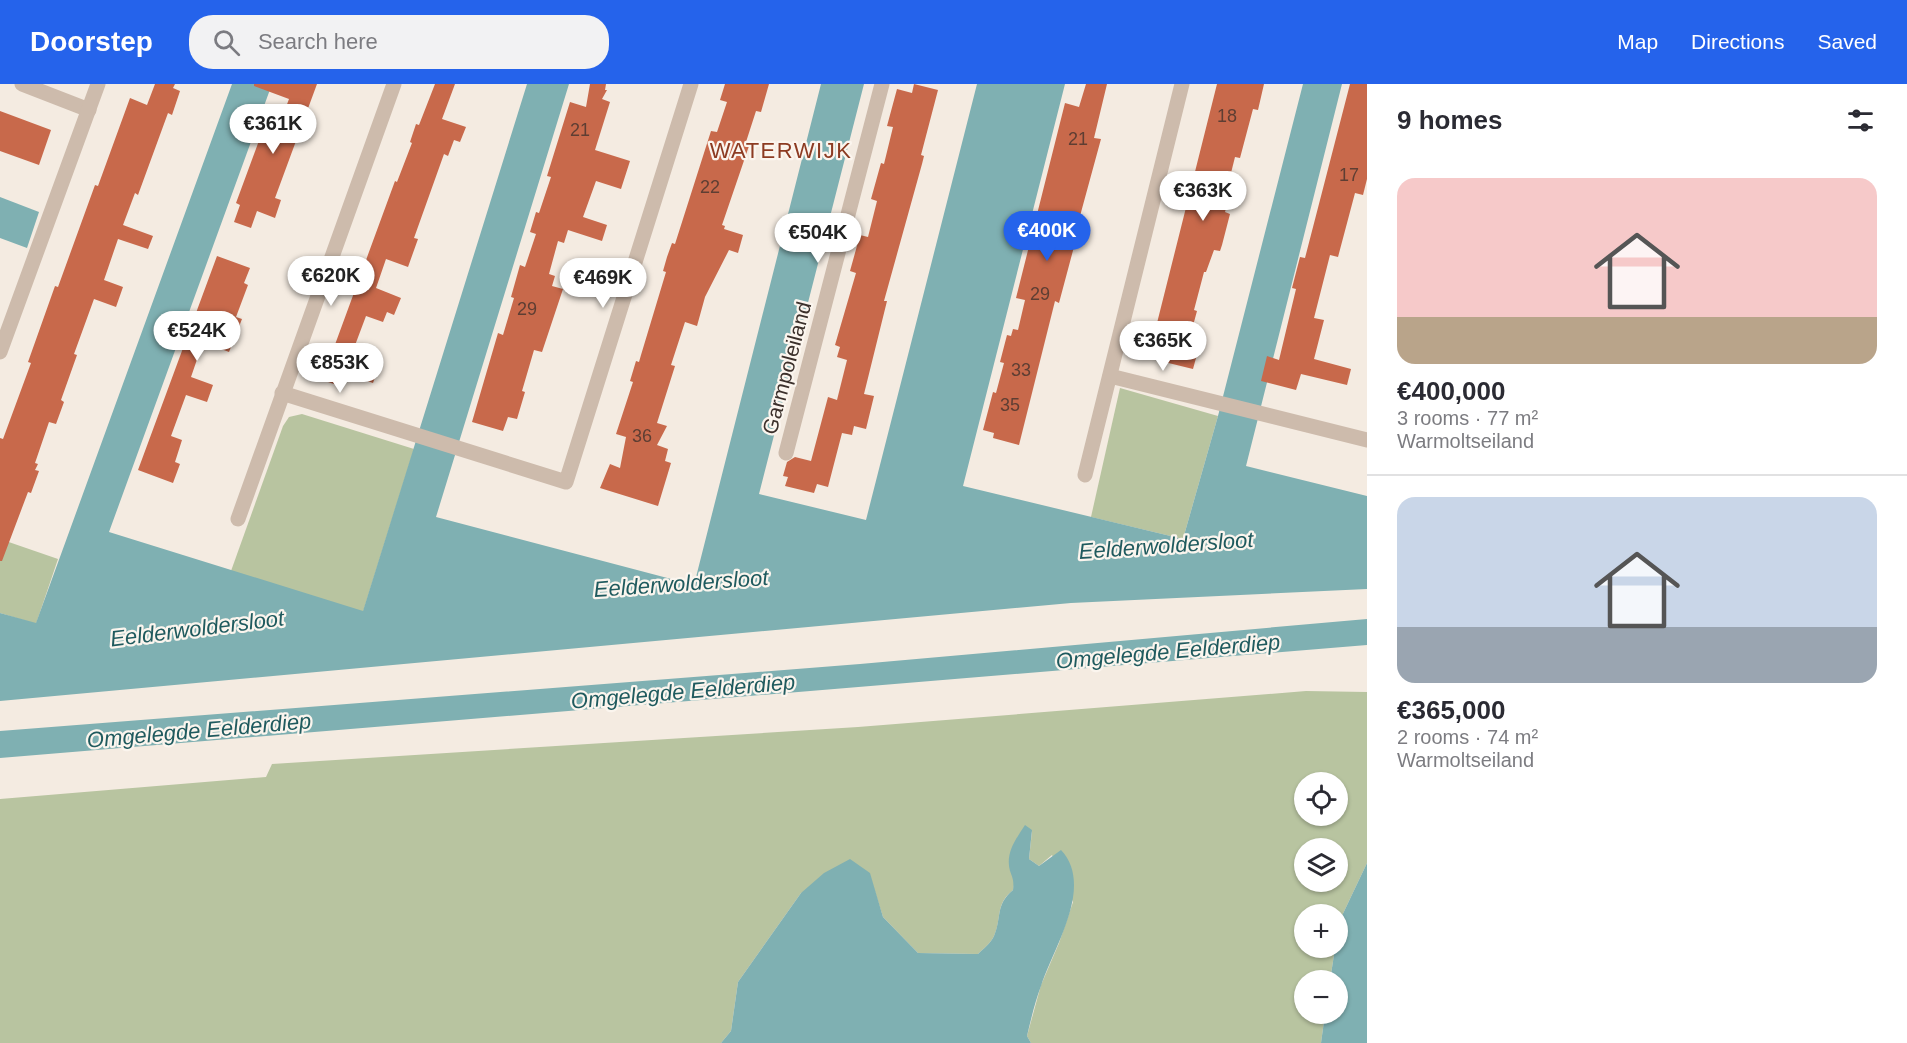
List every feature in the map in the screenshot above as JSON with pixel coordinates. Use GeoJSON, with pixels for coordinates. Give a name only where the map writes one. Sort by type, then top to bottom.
{"type":"FeatureCollection","features":[{"type":"Feature","properties":{"kind":"street"},"geometry":{"type":"LineString","coordinates":[[22,84],[89,110]]}},
{"type":"Feature","properties":{"kind":"street"},"geometry":{"type":"LineString","coordinates":[[0,352],[98,84]]}},
{"type":"Feature","properties":{"kind":"street"},"geometry":{"type":"LineString","coordinates":[[238,519],[394,84]]}},
{"type":"Feature","properties":{"kind":"street"},"geometry":{"type":"LineString","coordinates":[[282,393],[566,482],[691,84]]}},
{"type":"Feature","properties":{"kind":"street","name":"Garmpoleiland"},"geometry":{"type":"LineString","coordinates":[[786,453],[882,84]]}},
{"type":"Feature","properties":{"kind":"street"},"geometry":{"type":"LineString","coordinates":[[1085,475],[1182,84]]}},
{"type":"Feature","properties":{"kind":"street"},"geometry":{"type":"LineString","coordinates":[[1110,376],[1367,440]]}},
{"type":"Feature","properties":{"kind":"green space"},"geometry":{"type":"Polygon","coordinates":[[[1120,388],[1218,416],[1183,539],[1091,517],[1120,388]]]}},
{"type":"Feature","properties":{"kind":"green space"},"geometry":{"type":"Polygon","coordinates":[[[302,414],[414,449],[363,612],[231,571],[283,426],[289,417],[302,414]]]}},
{"type":"Feature","properties":{"kind":"green space"},"geometry":{"type":"Polygon","coordinates":[[[0,539],[58,559],[36,624],[0,613],[0,539]]]}},
{"type":"Feature","properties":{"kind":"green space"},"geometry":{"type":"Polygon","coordinates":[[[1306,691],[1367,692],[1367,863],[1348,904],[1294,904],[1294,958],[1333,958],[1332,970],[1294,970],[1294,1024],[1324,1024],[1321,1043],[1031,1043],[1027,1036],[1041,985],[1073,902],[1052,855],[1039,866],[1029,859],[1032,831],[1010,870],[1015,879],[1013,890],[1001,906],[994,936],[978,954],[918,953],[883,917],[869,873],[801,893],[738,982],[731,1031],[721,1043],[0,1043],[0,799],[266,777],[272,764],[858,727],[1306,691]]]}},
{"type":"Feature","properties":{"kind":"water","name":"Eelderwoldersloot"},"geometry":{"type":"Polygon","coordinates":[[[232,84],[272,84],[109,532],[363,611],[527,84],[569,84],[436,517],[694,585],[821,84],[864,84],[759,494],[866,520],[977,84],[1065,84],[963,486],[1183,539],[1218,416],[1303,84],[1342,84],[1246,466],[1367,496],[1367,589],[1071,603],[0,701],[0,613],[36,623],[232,84]]]}},
{"type":"Feature","properties":{"kind":"water"},"geometry":{"type":"Polygon","coordinates":[[[0,197],[39,212],[27,248],[0,238],[0,197]]]}},
{"type":"Feature","properties":{"kind":"water","name":"Omgelegde Eelderdiep"},"geometry":{"type":"Polygon","coordinates":[[[1367,619],[1367,645],[0,758],[0,731],[860,664],[1367,619]]]}},
{"type":"Feature","properties":{"kind":"water"},"geometry":{"type":"Polygon","coordinates":[[[1025,825],[1032,830],[1029,859],[1039,866],[1061,850],[1070,865],[1074,881],[1073,899],[1068,917],[1033,1011],[1027,1036],[1031,1043],[721,1043],[731,1031],[738,982],[801,893],[824,873],[850,859],[870,873],[883,917],[918,953],[978,954],[993,939],[1001,906],[1013,890],[1009,858],[1012,846],[1025,825]]]}},
{"type":"Feature","properties":{"kind":"water"},"geometry":{"type":"Polygon","coordinates":[[[1367,863],[1367,1043],[1321,1043],[1324,1024],[1348,1024],[1348,970],[1332,970],[1333,958],[1348,958],[1348,904],[1367,863]]]}},
{"type":"Feature","properties":{"kind":"building"},"geometry":{"type":"Polygon","coordinates":[[[155,84],[175,84],[173,88],[180,91],[172,115],[168,113],[138,195],[135,193],[123,225],[153,236],[148,249],[118,239],[104,280],[123,287],[116,307],[94,299],[74,354],[77,355],[61,400],[64,402],[56,424],[49,422],[35,463],[38,464],[35,470],[39,471],[31,493],[28,492],[2,561],[0,561],[0,438],[3,439],[31,363],[28,362],[55,286],[58,287],[130,98],[147,105],[155,84]]]}},
{"type":"Feature","properties":{"kind":"building"},"geometry":{"type":"Polygon","coordinates":[[[254,84],[317,84],[275,198],[281,200],[275,218],[257,211],[251,228],[234,222],[240,205],[236,203],[264,127],[277,131],[289,99],[254,86],[254,84]]]}},
{"type":"Feature","properties":{"kind":"building"},"geometry":{"type":"Polygon","coordinates":[[[435,84],[455,84],[442,119],[466,127],[460,142],[454,140],[448,156],[444,154],[414,238],[418,239],[408,267],[386,259],[376,288],[401,298],[394,315],[387,312],[383,322],[366,316],[351,356],[379,366],[373,383],[345,373],[340,386],[322,380],[395,181],[397,182],[412,143],[410,142],[416,124],[419,125],[435,84]]]}},
{"type":"Feature","properties":{"kind":"building"},"geometry":{"type":"Polygon","coordinates":[[[590,84],[606,84],[605,90],[607,90],[602,99],[610,102],[595,150],[630,161],[621,189],[596,181],[583,217],[607,225],[602,241],[568,230],[564,243],[558,241],[549,274],[555,276],[552,286],[563,289],[542,352],[534,350],[522,391],[525,392],[517,419],[508,417],[503,431],[472,422],[498,333],[503,335],[514,298],[511,297],[520,265],[525,267],[536,234],[530,232],[551,177],[547,176],[570,102],[586,107],[590,84]]]}},
{"type":"Feature","properties":{"kind":"building"},"geometry":{"type":"Polygon","coordinates":[[[725,84],[769,84],[761,112],[756,111],[746,142],[750,143],[722,225],[725,226],[724,229],[743,235],[738,253],[729,250],[705,297],[697,326],[685,322],[671,365],[675,366],[657,423],[667,426],[657,445],[668,449],[665,461],[671,463],[658,506],[600,488],[610,464],[620,468],[626,437],[616,434],[633,382],[630,381],[636,361],[639,362],[666,272],[663,271],[667,257],[672,243],[675,244],[711,131],[717,132],[727,102],[720,100],[725,84]]]}},
{"type":"Feature","properties":{"kind":"building"},"geometry":{"type":"Polygon","coordinates":[[[914,84],[938,90],[921,155],[924,156],[922,164],[884,301],[887,301],[864,394],[874,396],[866,429],[854,426],[852,435],[842,433],[828,487],[817,484],[814,493],[785,486],[788,477],[783,476],[787,462],[795,457],[811,461],[828,397],[837,400],[847,360],[837,357],[840,347],[835,345],[856,273],[850,271],[860,235],[868,237],[877,201],[871,199],[881,163],[884,164],[893,127],[887,126],[897,89],[912,93],[914,84]]]}},
{"type":"Feature","properties":{"kind":"building"},"geometry":{"type":"Polygon","coordinates":[[[1086,84],[1107,84],[1094,138],[1101,139],[1059,303],[1055,301],[1019,445],[993,438],[994,433],[983,430],[993,392],[996,393],[1004,363],[1000,362],[1007,335],[1011,336],[1013,329],[1018,330],[1025,300],[1016,298],[1065,103],[1079,107],[1086,84]]]}},
{"type":"Feature","properties":{"kind":"building"},"geometry":{"type":"Polygon","coordinates":[[[1217,84],[1264,84],[1258,110],[1253,109],[1240,158],[1235,157],[1225,197],[1229,198],[1225,212],[1230,214],[1222,245],[1220,251],[1214,250],[1206,272],[1204,272],[1194,310],[1197,311],[1188,344],[1199,347],[1193,369],[1144,357],[1149,338],[1153,339],[1217,84]]]}},
{"type":"Feature","properties":{"kind":"building"},"geometry":{"type":"Polygon","coordinates":[[[1350,84],[1367,84],[1367,179],[1363,195],[1355,193],[1338,257],[1330,255],[1314,318],[1324,320],[1314,359],[1351,369],[1347,385],[1301,374],[1296,390],[1261,381],[1267,356],[1279,360],[1296,289],[1292,288],[1300,257],[1305,258],[1350,84]]]}},
{"type":"Feature","properties":{"kind":"building"},"geometry":{"type":"Polygon","coordinates":[[[0,111],[51,130],[39,165],[0,151],[0,111]]]}},
{"type":"Feature","properties":{"kind":"building"},"geometry":{"type":"Polygon","coordinates":[[[217,256],[250,268],[244,283],[248,285],[236,317],[242,319],[229,352],[203,342],[191,377],[213,385],[207,402],[186,395],[171,436],[182,440],[175,462],[180,464],[173,483],[138,470],[217,256]]]}},
{"type":"Feature","properties":{"kind":"district","name":"WATERWIJK"},"geometry":{"type":"Point","coordinates":[781,150]}}]}
